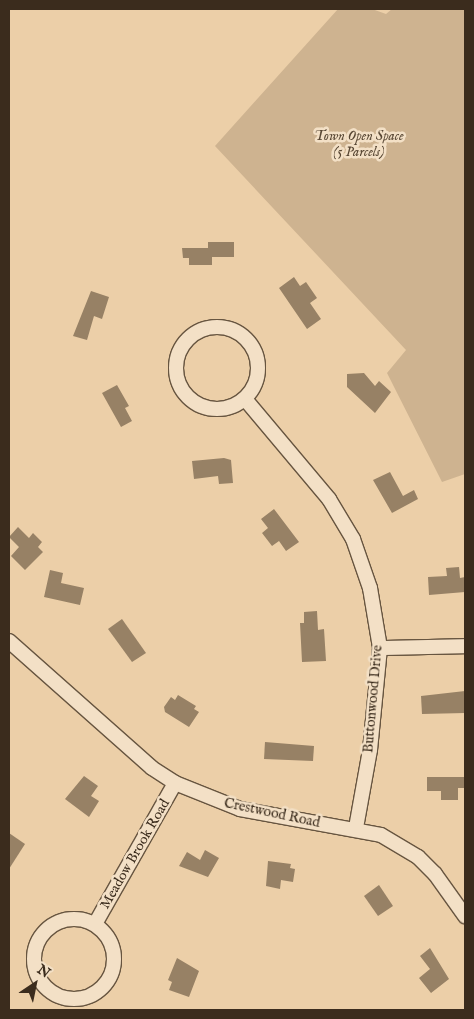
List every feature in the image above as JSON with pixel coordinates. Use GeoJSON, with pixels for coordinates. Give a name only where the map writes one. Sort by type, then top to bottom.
{"type":"FeatureCollection","features":[{"type":"Feature","properties":{"kind":"street"},"geometry":{"type":"LineString","coordinates":[[215,327],[230,329],[242,335],[258,360],[256,381],[245,399],[218,410],[204,408],[191,401],[176,377],[175,362],[189,337],[215,327]]}},
{"type":"Feature","properties":{"kind":"street","name":"Buttonwood Drive"},"geometry":{"type":"LineString","coordinates":[[245,399],[329,499],[353,539],[370,588],[380,648],[370,750],[356,828]]}},
{"type":"Feature","properties":{"kind":"street","name":"Crestwood Road"},"geometry":{"type":"LineString","coordinates":[[9,641],[152,768],[175,783],[240,809],[356,828],[381,834],[418,857],[435,874],[465,916]]}},
{"type":"Feature","properties":{"kind":"street"},"geometry":{"type":"LineString","coordinates":[[380,648],[465,646]]}},
{"type":"Feature","properties":{"kind":"street","name":"Meadow Brook Road"},"geometry":{"type":"LineString","coordinates":[[95,924],[175,783]]}},
{"type":"Feature","properties":{"kind":"street","name":"Meadow Brook Road"},"geometry":{"type":"LineString","coordinates":[[69,918],[95,924],[105,932],[115,957],[107,982],[85,998],[66,998],[48,989],[36,973],[34,953],[45,930],[69,918]]}},
{"type":"Feature","properties":{"kind":"green space","name":"Town Open Space (5 Parcels)"},"geometry":{"type":"Polygon","coordinates":[[[338,9],[372,9],[386,14],[392,9],[465,9],[465,474],[442,482],[387,373],[406,350],[215,146],[338,9]]]}},
{"type":"Feature","properties":{"kind":"building"},"geometry":{"type":"Polygon","coordinates":[[[208,242],[234,242],[234,257],[212,257],[212,265],[189,265],[189,258],[183,258],[182,248],[208,248],[208,242]]]}},
{"type":"Feature","properties":{"kind":"building"},"geometry":{"type":"Polygon","coordinates":[[[294,277],[300,286],[306,282],[317,298],[310,303],[321,319],[307,329],[279,288],[294,277]]]}},
{"type":"Feature","properties":{"kind":"building"},"geometry":{"type":"Polygon","coordinates":[[[91,291],[109,297],[102,319],[94,316],[87,340],[73,336],[91,291]]]}},
{"type":"Feature","properties":{"kind":"building"},"geometry":{"type":"Polygon","coordinates":[[[364,373],[375,386],[379,381],[391,392],[375,413],[347,387],[347,374],[364,373]]]}},
{"type":"Feature","properties":{"kind":"building"},"geometry":{"type":"Polygon","coordinates":[[[117,385],[129,406],[125,408],[132,421],[121,427],[102,393],[117,385]]]}},
{"type":"Feature","properties":{"kind":"building"},"geometry":{"type":"Polygon","coordinates":[[[224,458],[231,460],[233,483],[219,484],[218,476],[194,479],[192,461],[224,458]]]}},
{"type":"Feature","properties":{"kind":"building"},"geometry":{"type":"Polygon","coordinates":[[[390,472],[403,496],[414,490],[418,499],[392,513],[373,480],[390,472]]]}},
{"type":"Feature","properties":{"kind":"building"},"geometry":{"type":"Polygon","coordinates":[[[274,509],[299,542],[286,551],[279,541],[272,546],[262,533],[268,528],[261,519],[274,509]]]}},
{"type":"Feature","properties":{"kind":"building"},"geometry":{"type":"Polygon","coordinates":[[[18,527],[29,538],[33,533],[42,542],[38,547],[43,552],[25,570],[11,556],[19,547],[9,537],[18,527]]]}},
{"type":"Feature","properties":{"kind":"building"},"geometry":{"type":"Polygon","coordinates":[[[459,567],[460,578],[465,577],[465,592],[429,595],[428,577],[447,576],[446,568],[459,567]]]}},
{"type":"Feature","properties":{"kind":"building"},"geometry":{"type":"Polygon","coordinates":[[[50,570],[63,573],[61,583],[84,588],[80,605],[44,597],[50,570]]]}},
{"type":"Feature","properties":{"kind":"building"},"geometry":{"type":"Polygon","coordinates":[[[317,611],[318,630],[324,629],[326,661],[302,662],[300,623],[304,623],[304,612],[317,611]]]}},
{"type":"Feature","properties":{"kind":"building"},"geometry":{"type":"Polygon","coordinates":[[[122,619],[146,653],[132,662],[108,629],[122,619]]]}},
{"type":"Feature","properties":{"kind":"building"},"geometry":{"type":"Polygon","coordinates":[[[465,691],[465,713],[422,714],[421,696],[465,691]]]}},
{"type":"Feature","properties":{"kind":"building"},"geometry":{"type":"Polygon","coordinates":[[[178,695],[196,706],[194,709],[199,712],[189,727],[165,712],[164,707],[171,697],[175,700],[178,695]]]}},
{"type":"Feature","properties":{"kind":"building"},"geometry":{"type":"Polygon","coordinates":[[[265,742],[314,746],[313,761],[264,759],[265,742]]]}},
{"type":"Feature","properties":{"kind":"building"},"geometry":{"type":"Polygon","coordinates":[[[84,776],[98,786],[91,796],[99,801],[89,817],[65,799],[84,776]]]}},
{"type":"Feature","properties":{"kind":"building"},"geometry":{"type":"Polygon","coordinates":[[[427,777],[465,777],[465,788],[458,788],[458,800],[441,800],[441,791],[427,791],[427,777]]]}},
{"type":"Feature","properties":{"kind":"building"},"geometry":{"type":"Polygon","coordinates":[[[9,833],[25,844],[9,869],[9,833]]]}},
{"type":"Feature","properties":{"kind":"building"},"geometry":{"type":"Polygon","coordinates":[[[205,850],[219,858],[208,877],[179,866],[187,852],[200,860],[205,850]]]}},
{"type":"Feature","properties":{"kind":"building"},"geometry":{"type":"Polygon","coordinates":[[[268,861],[291,864],[290,868],[295,869],[293,882],[281,880],[280,889],[266,886],[268,861]]]}},
{"type":"Feature","properties":{"kind":"building"},"geometry":{"type":"Polygon","coordinates":[[[379,885],[393,906],[378,916],[364,896],[379,885]]]}},
{"type":"Feature","properties":{"kind":"building"},"geometry":{"type":"Polygon","coordinates":[[[430,948],[449,979],[431,993],[419,978],[430,969],[420,956],[430,948]]]}},
{"type":"Feature","properties":{"kind":"building"},"geometry":{"type":"Polygon","coordinates":[[[177,958],[199,971],[189,997],[169,990],[172,982],[168,980],[177,958]]]}}]}
